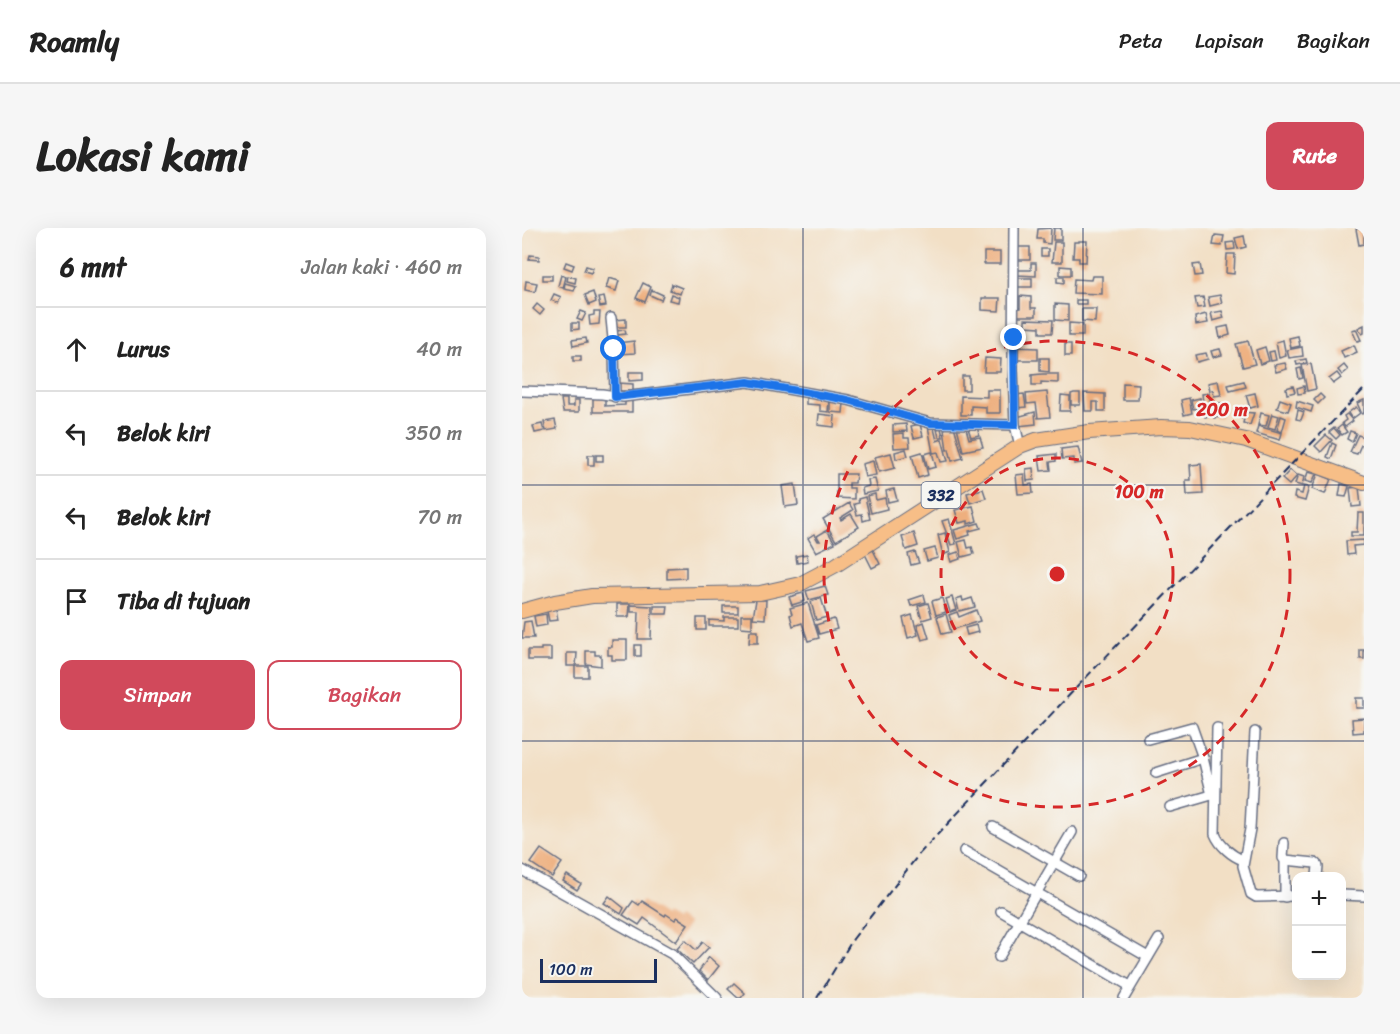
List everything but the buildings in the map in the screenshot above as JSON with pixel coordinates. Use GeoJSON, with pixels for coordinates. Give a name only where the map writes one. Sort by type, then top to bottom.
{"type":"FeatureCollection","features":[{"type":"Feature","properties":{"kind":"main road","name":"332"},"geometry":{"type":"LineString","coordinates":[[522,611],[555,602],[592,596],[760,593],[800,584],[836,565],[1020,446],[1036,440],[1089,432],[1143,428],[1190,428],[1246,440],[1364,483]]}},
{"type":"Feature","properties":{"kind":"street"},"geometry":{"type":"LineString","coordinates":[[1014,228],[1013,369],[1015,425],[1020,446]]}},
{"type":"Feature","properties":{"kind":"street"},"geometry":{"type":"LineString","coordinates":[[611,318],[615,397]]}},
{"type":"Feature","properties":{"kind":"street"},"geometry":{"type":"LineString","coordinates":[[522,392],[602,394],[615,397],[748,382],[848,400],[930,423],[1015,425]]}},
{"type":"Feature","properties":{"kind":"street"},"geometry":{"type":"LineString","coordinates":[[1148,739],[1192,727],[1213,794]]}},
{"type":"Feature","properties":{"kind":"street"},"geometry":{"type":"LineString","coordinates":[[1217,728],[1213,794],[1214,821],[1218,840],[1228,851],[1243,861]]}},
{"type":"Feature","properties":{"kind":"street"},"geometry":{"type":"LineString","coordinates":[[1255,732],[1250,829],[1243,861],[1245,875],[1251,894],[1261,897],[1292,896]]}},
{"type":"Feature","properties":{"kind":"street"},"geometry":{"type":"LineString","coordinates":[[1156,773],[1203,758]]}},
{"type":"Feature","properties":{"kind":"street"},"geometry":{"type":"LineString","coordinates":[[1170,807],[1213,794]]}},
{"type":"Feature","properties":{"kind":"street"},"geometry":{"type":"LineString","coordinates":[[993,827],[1079,876]]}},
{"type":"Feature","properties":{"kind":"street"},"geometry":{"type":"LineString","coordinates":[[999,957],[1072,832]]}},
{"type":"Feature","properties":{"kind":"street"},"geometry":{"type":"LineString","coordinates":[[1284,843],[1285,897]]}},
{"type":"Feature","properties":{"kind":"street"},"geometry":{"type":"LineString","coordinates":[[964,851],[1148,957]]}},
{"type":"Feature","properties":{"kind":"street"},"geometry":{"type":"LineString","coordinates":[[1285,860],[1315,863],[1318,866],[1317,872]]}},
{"type":"Feature","properties":{"kind":"street"},"geometry":{"type":"LineString","coordinates":[[522,870],[672,954],[717,998]]}},
{"type":"Feature","properties":{"kind":"street"},"geometry":{"type":"LineString","coordinates":[[1346,895],[1364,896]]}},
{"type":"Feature","properties":{"kind":"street"},"geometry":{"type":"LineString","coordinates":[[1001,910],[1130,986]]}},
{"type":"Feature","properties":{"kind":"street"},"geometry":{"type":"LineString","coordinates":[[1124,998],[1159,939]]}},
{"type":"Feature","properties":{"kind":"railway"},"geometry":{"type":"LineString","coordinates":[[817,998],[853,939],[920,853],[1364,389]]}},
{"type":"Feature","properties":{"kind":"route"},"geometry":{"type":"LineString","coordinates":[[614,349],[615,397],[748,382],[848,400],[930,423],[1015,425],[1014,338]]}}]}
